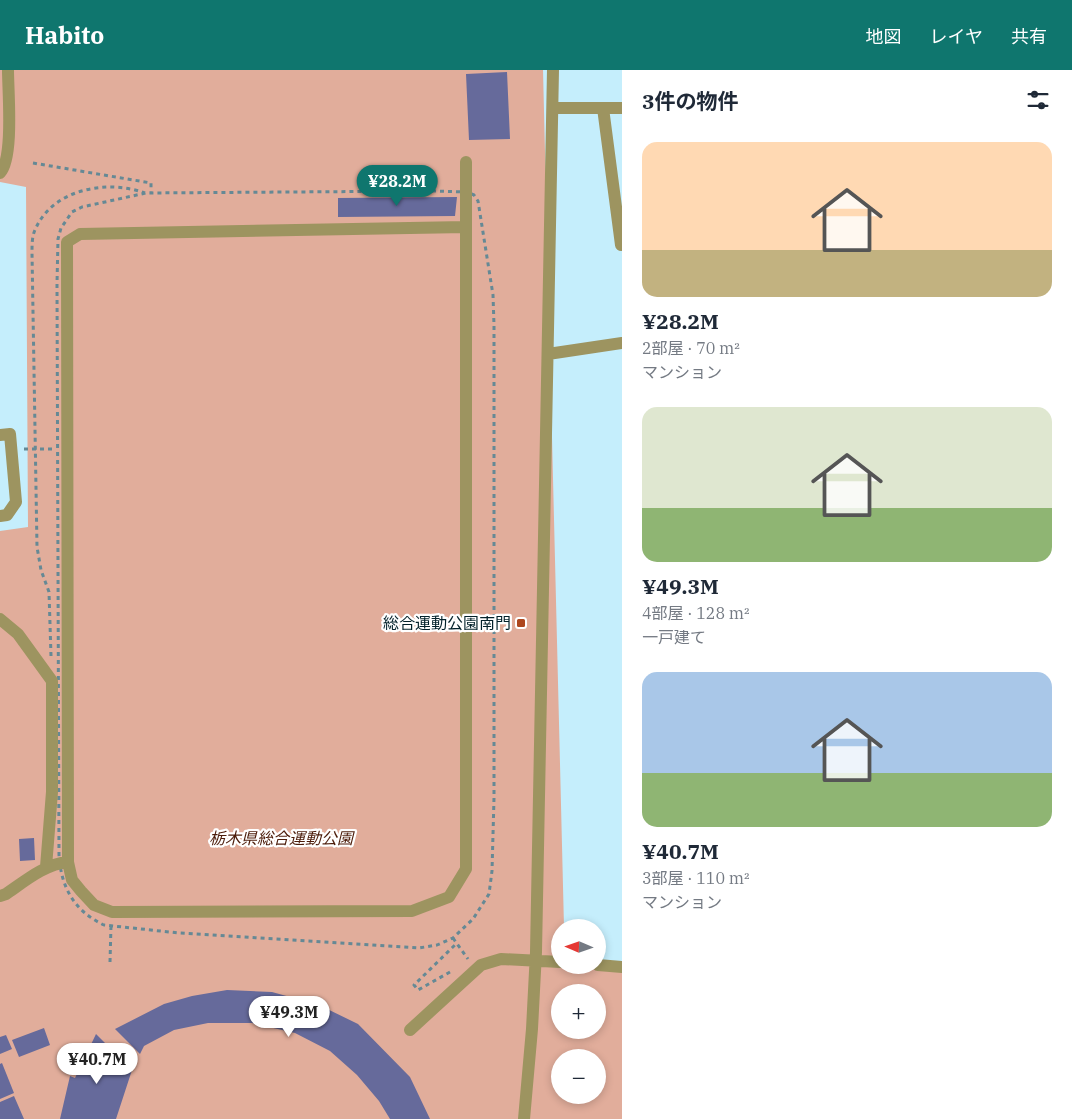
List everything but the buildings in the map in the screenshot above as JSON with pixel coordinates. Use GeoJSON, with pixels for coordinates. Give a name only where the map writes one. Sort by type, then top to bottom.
{"type":"FeatureCollection","features":[{"type":"Feature","properties":{"kind":"street"},"geometry":{"type":"LineString","coordinates":[[0,173],[4,168],[8,152],[8,70]]}},
{"type":"Feature","properties":{"kind":"street"},"geometry":{"type":"LineString","coordinates":[[524,1119],[536,960],[553,70]]}},
{"type":"Feature","properties":{"kind":"street"},"geometry":{"type":"LineString","coordinates":[[553,108],[622,108]]}},
{"type":"Feature","properties":{"kind":"street"},"geometry":{"type":"LineString","coordinates":[[604,108],[621,245]]}},
{"type":"Feature","properties":{"kind":"street"},"geometry":{"type":"LineString","coordinates":[[466,162],[466,192],[466,227],[466,869],[449,897],[412,911],[112,912],[94,905],[72,880],[64,862],[67,242],[80,234],[466,227]]}},
{"type":"Feature","properties":{"kind":"street"},"geometry":{"type":"LineString","coordinates":[[548,354],[622,343]]}},
{"type":"Feature","properties":{"kind":"street"},"geometry":{"type":"LineString","coordinates":[[0,435],[10,434],[16,502],[7,515],[0,516]]}},
{"type":"Feature","properties":{"kind":"street"},"geometry":{"type":"LineString","coordinates":[[0,619],[18,634],[52,681],[52,792],[46,868]]}},
{"type":"Feature","properties":{"kind":"street"},"geometry":{"type":"LineString","coordinates":[[0,896],[46,868],[64,862]]}},
{"type":"Feature","properties":{"kind":"street"},"geometry":{"type":"LineString","coordinates":[[410,1030],[481,965],[501,959],[551,961]]}},
{"type":"Feature","properties":{"kind":"street"},"geometry":{"type":"LineString","coordinates":[[606,966],[622,967]]}},
{"type":"Feature","properties":{"kind":"path"},"geometry":{"type":"LineString","coordinates":[[33,163],[151,183],[151,193]]}},
{"type":"Feature","properties":{"kind":"path"},"geometry":{"type":"LineString","coordinates":[[466,192],[474,195],[478,202],[493,295],[494,798],[492,871],[489,894],[473,919],[454,938],[437,945],[410,947],[179,933],[104,926],[74,903],[65,885],[56,284],[58,239],[61,228],[72,212],[82,207],[151,193],[466,192]]}},
{"type":"Feature","properties":{"kind":"path"},"geometry":{"type":"LineString","coordinates":[[52,681],[49,592],[41,570],[37,547],[34,449],[58,449]]}},
{"type":"Feature","properties":{"kind":"path"},"geometry":{"type":"LineString","coordinates":[[110,962],[112,912]]}},
{"type":"Feature","properties":{"kind":"path"},"geometry":{"type":"LineString","coordinates":[[454,938],[470,962]]}},
{"type":"Feature","properties":{"kind":"path"},"geometry":{"type":"LineString","coordinates":[[453,971],[418,990],[414,985],[457,943]]}},
{"type":"Feature","properties":{"kind":"green space","name":"栃木県総合運動公園"},"geometry":{"type":"Polygon","coordinates":[[[0,70],[543,70],[564,919],[551,919],[551,974],[606,974],[606,964],[622,964],[622,1119],[0,1119],[0,531],[28,527],[26,187],[0,182],[0,70]]]}},
{"type":"Feature","properties":{"kind":"place","name":"総合運動公園南門"},"geometry":{"type":"Point","coordinates":[521,623]}}]}
